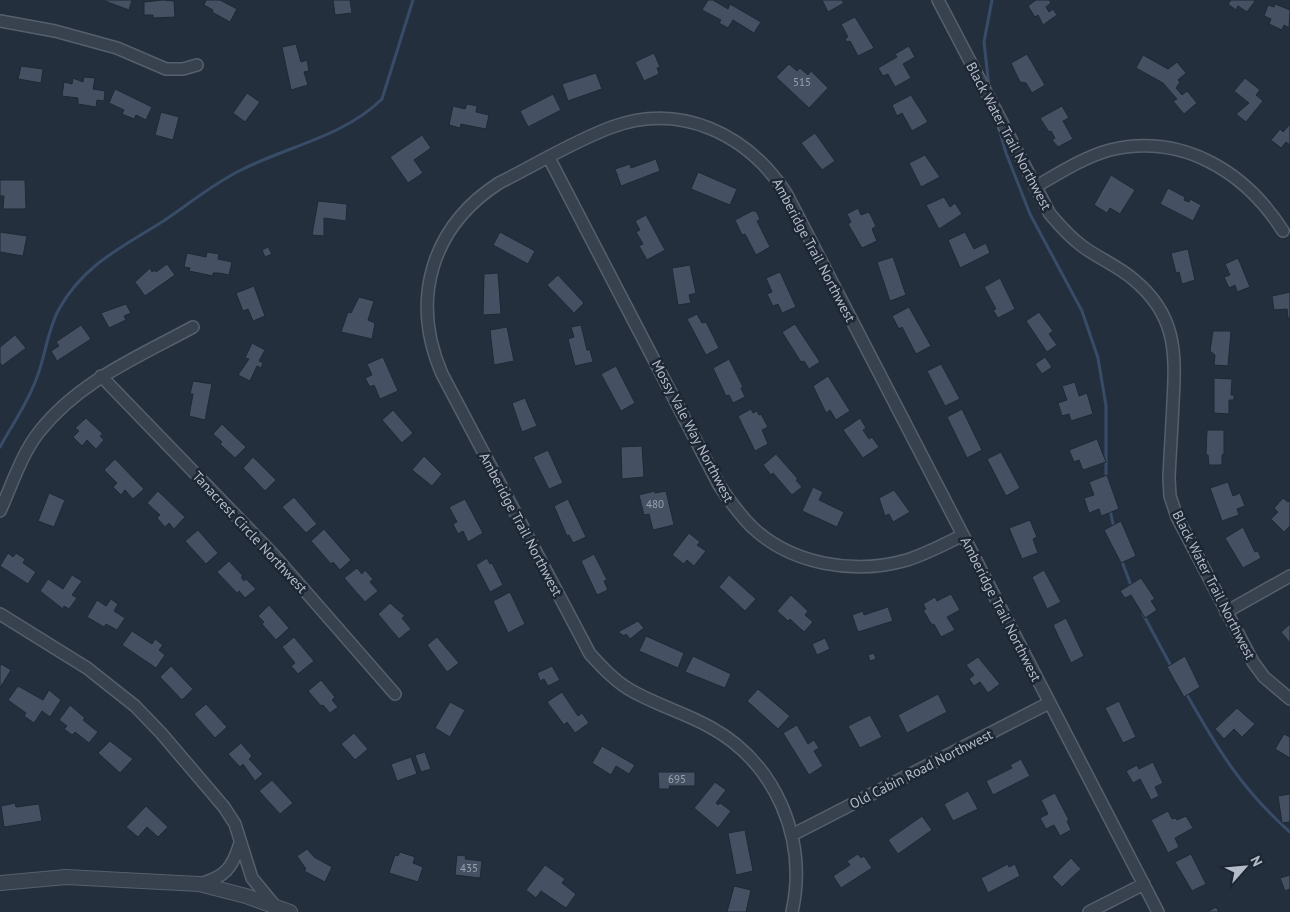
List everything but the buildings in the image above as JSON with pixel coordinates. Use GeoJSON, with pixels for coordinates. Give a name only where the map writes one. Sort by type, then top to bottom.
{"type":"FeatureCollection","features":[{"type":"Feature","properties":{"kind":"street","name":"Black Water Trail Northwest"},"geometry":{"type":"LineString","coordinates":[[938,0],[1034,187],[1050,214],[1068,235],[1132,277],[1150,294],[1166,318],[1174,347],[1175,370],[1170,496],[1177,517],[1253,662],[1264,677],[1290,699]]}},
{"type":"Feature","properties":{"kind":"street"},"geometry":{"type":"LineString","coordinates":[[0,21],[55,31],[117,48],[166,68],[183,69],[197,65]]}},
{"type":"Feature","properties":{"kind":"street","name":"Amberidge Trail Northwest"},"geometry":{"type":"LineString","coordinates":[[792,912],[797,875],[792,835],[784,810],[773,787],[742,750],[709,727],[626,687],[608,673],[590,654],[434,355],[428,326],[427,294],[433,265],[445,237],[462,213],[484,192],[612,127],[636,121],[658,119],[686,121],[712,128],[737,141],[757,156],[774,174],[786,193],[1158,912]]}},
{"type":"Feature","properties":{"kind":"street"},"geometry":{"type":"LineString","coordinates":[[1034,187],[1108,151],[1138,145],[1166,146],[1201,156],[1230,172],[1256,194],[1283,231]]}},
{"type":"Feature","properties":{"kind":"street","name":"Mossy Vale Way Northwest"},"geometry":{"type":"LineString","coordinates":[[549,158],[719,485],[735,509],[753,528],[776,545],[795,555],[824,563],[854,567],[880,566],[907,560],[963,535]]}},
{"type":"Feature","properties":{"kind":"street"},"geometry":{"type":"LineString","coordinates":[[0,511],[25,454],[40,432],[78,392],[101,376],[193,328]]}},
{"type":"Feature","properties":{"kind":"street","name":"Tanacrest Circle Northwest"},"geometry":{"type":"LineString","coordinates":[[101,376],[278,560],[395,694]]}},
{"type":"Feature","properties":{"kind":"street"},"geometry":{"type":"LineString","coordinates":[[1226,612],[1290,576]]}},
{"type":"Feature","properties":{"kind":"street"},"geometry":{"type":"LineString","coordinates":[[0,614],[87,668],[135,706],[224,807],[235,824],[252,878],[276,906]]}},
{"type":"Feature","properties":{"kind":"street","name":"Old Cabin Road Northwest"},"geometry":{"type":"LineString","coordinates":[[792,835],[1049,703]]}},
{"type":"Feature","properties":{"kind":"street"},"geometry":{"type":"LineString","coordinates":[[199,884],[216,879],[227,870],[234,861],[240,842]]}},
{"type":"Feature","properties":{"kind":"street"},"geometry":{"type":"LineString","coordinates":[[0,883],[66,877],[199,884],[276,906],[290,912]]}},
{"type":"Feature","properties":{"kind":"street"},"geometry":{"type":"LineString","coordinates":[[1088,912],[1144,884]]}},
{"type":"Feature","properties":{"kind":"waterway"},"geometry":{"type":"LineString","coordinates":[[0,447],[25,404],[33,386],[55,317],[69,293],[81,279],[106,257],[230,176],[333,132],[367,112],[382,99],[413,0]]}},
{"type":"Feature","properties":{"kind":"waterway"},"geometry":{"type":"LineString","coordinates":[[989,87],[984,42],[992,0]]}},
{"type":"Feature","properties":{"kind":"waterway"},"geometry":{"type":"LineString","coordinates":[[998,125],[1006,153],[1030,214],[1082,311],[1098,358],[1106,406],[1106,479]]}},
{"type":"Feature","properties":{"kind":"waterway"},"geometry":{"type":"LineString","coordinates":[[1110,510],[1114,528]]}},
{"type":"Feature","properties":{"kind":"waterway"},"geometry":{"type":"LineString","coordinates":[[1121,559],[1132,588]]}},
{"type":"Feature","properties":{"kind":"waterway"},"geometry":{"type":"LineString","coordinates":[[1143,614],[1172,668]]}},
{"type":"Feature","properties":{"kind":"waterway"},"geometry":{"type":"LineString","coordinates":[[1186,693],[1220,750],[1244,784],[1290,832]]}}]}
